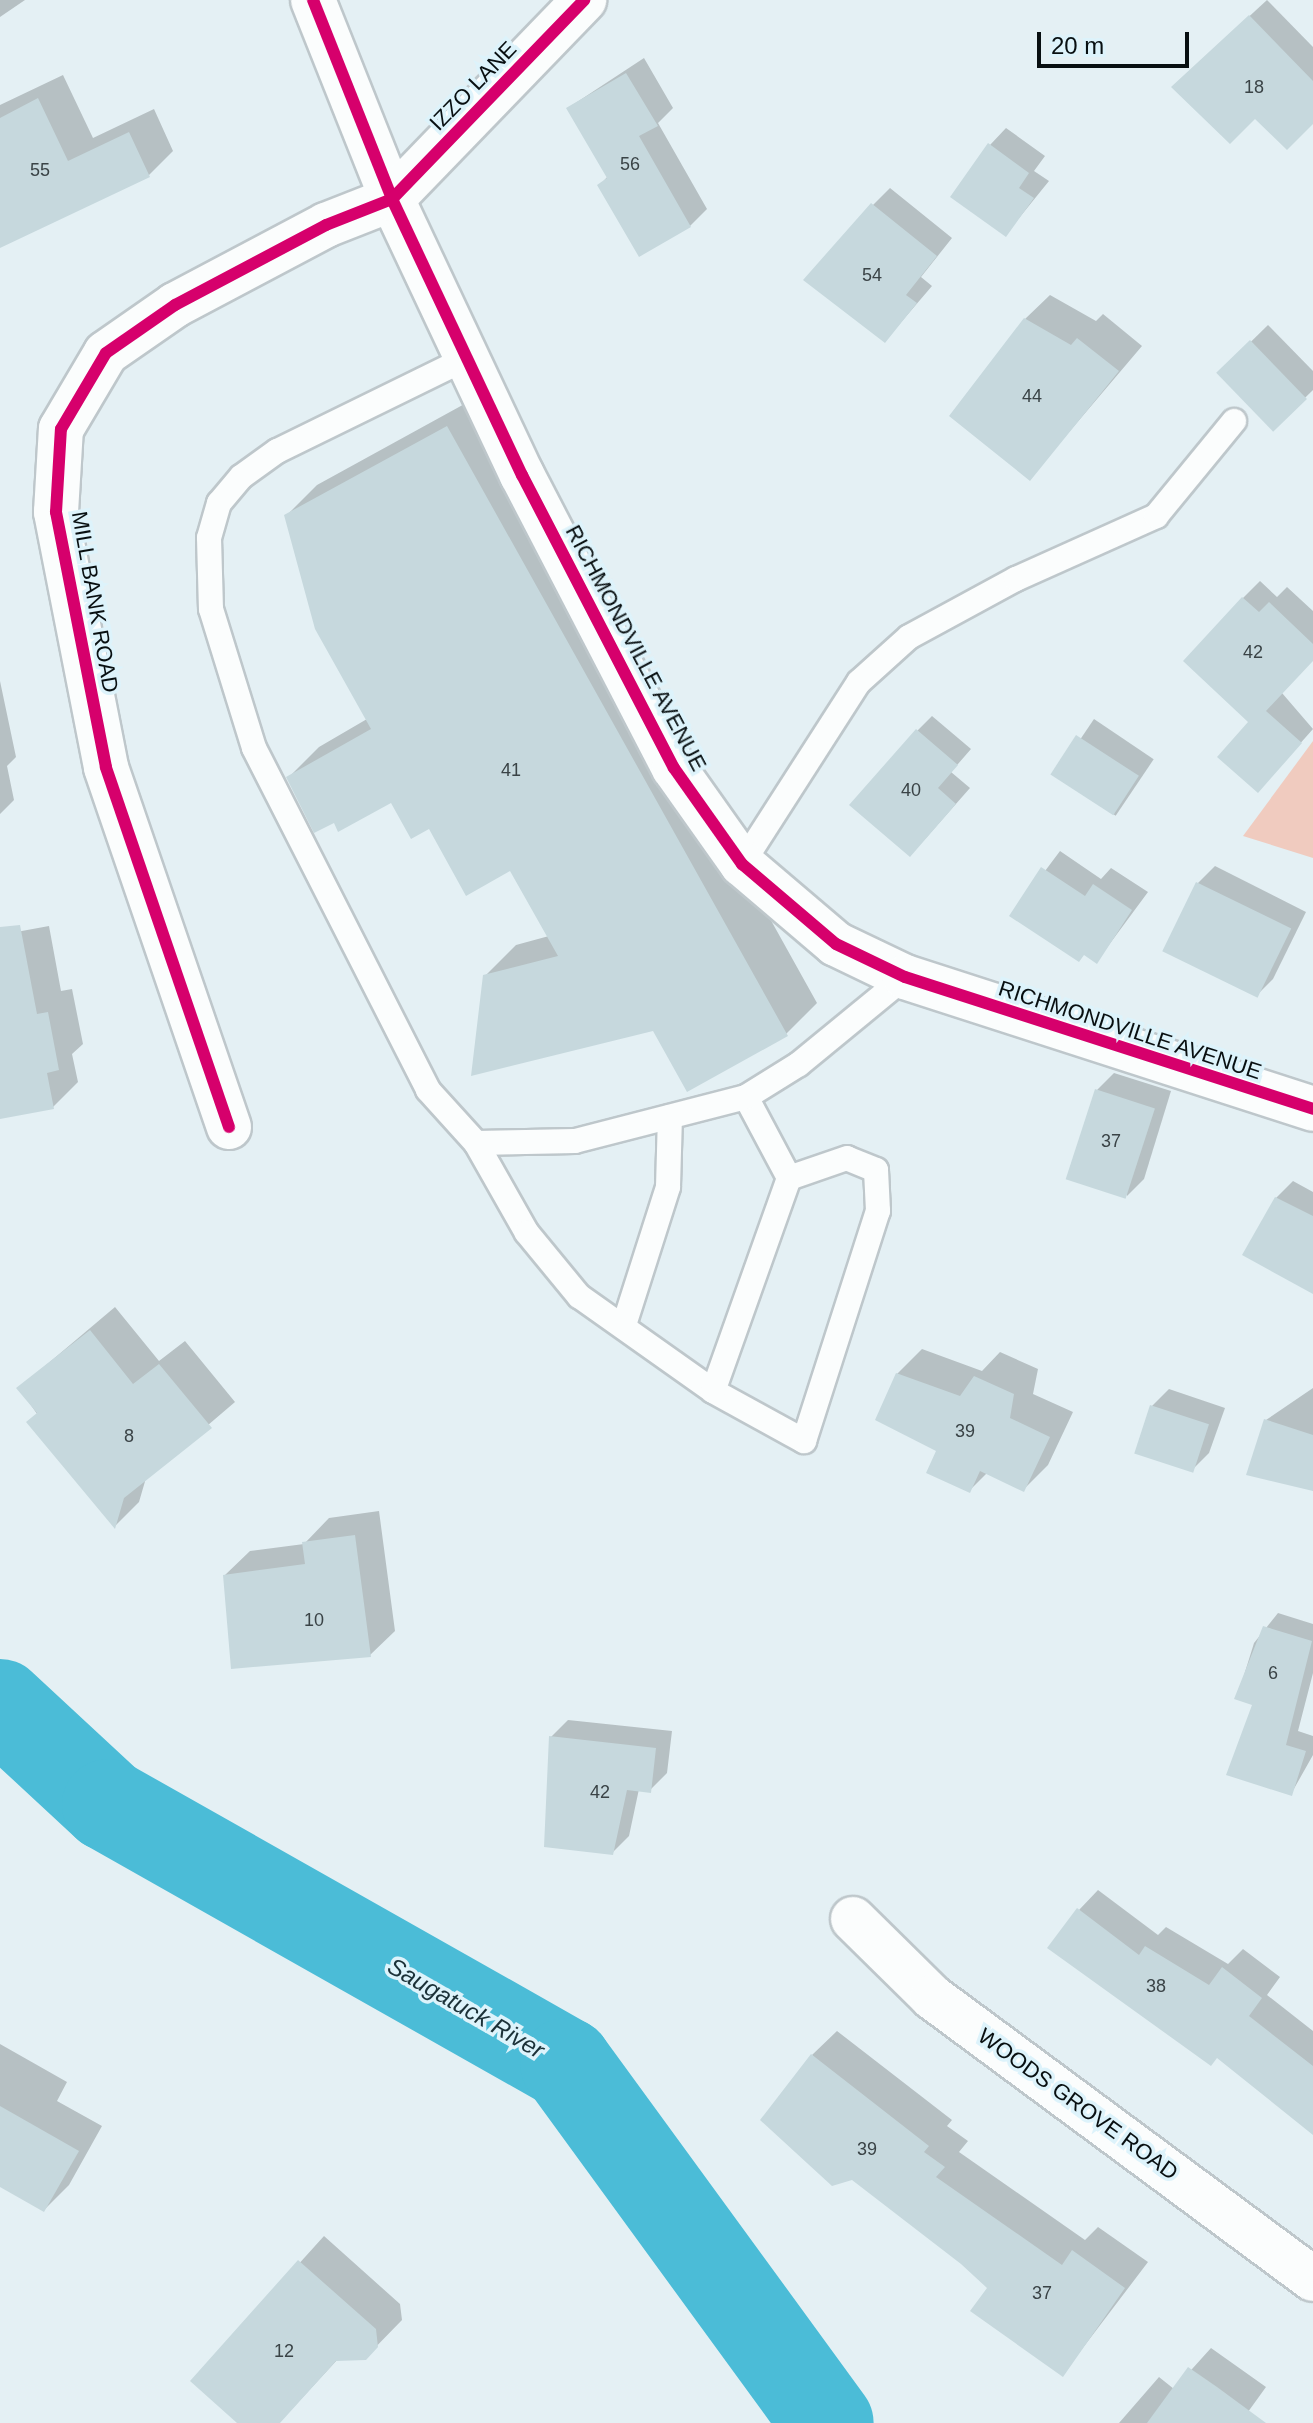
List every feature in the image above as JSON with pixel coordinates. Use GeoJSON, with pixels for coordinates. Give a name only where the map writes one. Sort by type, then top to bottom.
{"type":"FeatureCollection","features":[{"type":"Feature","properties":{"kind":"street","name":"RICHMONDVILLE AVENUE"},"geometry":{"type":"LineString","coordinates":[[313,0],[392,199],[465,359],[674,768],[742,864],[836,944],[905,977],[1313,1109]]}},
{"type":"Feature","properties":{"kind":"street","name":"IZZO LANE"},"geometry":{"type":"LineString","coordinates":[[392,199],[584,0]]}},
{"type":"Feature","properties":{"kind":"street","name":"MILL BANK ROAD"},"geometry":{"type":"LineString","coordinates":[[229,1127],[106,767],[56,512],[61,429],[106,353],[175,305],[326,225],[392,199]]}},
{"type":"Feature","properties":{"kind":"street","name":"WOODS GROVE ROAD"},"geometry":{"type":"LineString","coordinates":[[853,1919],[932,1997],[1313,2279]]}},
{"type":"Feature","properties":{"kind":"lane"},"geometry":{"type":"LineString","coordinates":[[465,359],[277,451],[219,503],[209,538],[211,609],[254,748],[428,1090],[476,1143],[527,1233],[579,1296],[713,1391],[804,1441],[880,1189],[864,1159],[827,1163],[789,1178]]}},
{"type":"Feature","properties":{"kind":"lane"},"geometry":{"type":"LineString","coordinates":[[742,864],[817,737],[869,673],[909,637],[989,593],[1156,516],[1234,421]]}},
{"type":"Feature","properties":{"kind":"lane"},"geometry":{"type":"LineString","coordinates":[[476,1143],[575,1141],[746,1097],[799,1064],[905,977]]}},
{"type":"Feature","properties":{"kind":"lane"},"geometry":{"type":"LineString","coordinates":[[713,1391],[789,1178],[746,1097]]}},
{"type":"Feature","properties":{"kind":"lane"},"geometry":{"type":"LineString","coordinates":[[624,1325],[668,1187],[670,1117]]}},
{"type":"Feature","properties":{"kind":"shaded area"},"geometry":{"type":"Polygon","coordinates":[[[1313,741],[1313,858],[1243,836],[1313,741]]]}},
{"type":"Feature","properties":{"kind":"building"},"geometry":{"type":"Polygon","coordinates":[[[1249,15],[1313,81],[1313,124],[1287,150],[1255,119],[1230,144],[1171,87],[1249,15]]]}},
{"type":"Feature","properties":{"kind":"building"},"geometry":{"type":"Polygon","coordinates":[[[626,73],[658,126],[639,136],[691,227],[639,257],[597,185],[607,178],[566,108],[626,73]]]}},
{"type":"Feature","properties":{"kind":"building"},"geometry":{"type":"Polygon","coordinates":[[[38,98],[68,161],[129,132],[150,177],[0,248],[0,118],[38,98]]]}},
{"type":"Feature","properties":{"kind":"building"},"geometry":{"type":"Polygon","coordinates":[[[988,143],[1029,173],[1019,188],[1034,198],[1006,237],[950,197],[988,143]]]}},
{"type":"Feature","properties":{"kind":"building"},"geometry":{"type":"Polygon","coordinates":[[[871,203],[937,256],[906,295],[917,303],[885,343],[803,280],[871,203]]]}},
{"type":"Feature","properties":{"kind":"building"},"geometry":{"type":"Polygon","coordinates":[[[1024,318],[1071,345],[1077,338],[1119,371],[1030,481],[949,416],[1024,318]]]}},
{"type":"Feature","properties":{"kind":"building"},"geometry":{"type":"Polygon","coordinates":[[[1250,340],[1307,399],[1273,432],[1216,373],[1250,340]]]}},
{"type":"Feature","properties":{"kind":"building"},"geometry":{"type":"Polygon","coordinates":[[[447,426],[788,1036],[687,1092],[653,1031],[471,1076],[483,975],[558,956],[510,871],[466,896],[429,829],[411,839],[391,803],[338,832],[334,823],[314,833],[286,777],[371,729],[315,629],[284,515],[447,426]]]}},
{"type":"Feature","properties":{"kind":"building"},"geometry":{"type":"Polygon","coordinates":[[[1242,597],[1259,612],[1269,602],[1313,644],[1313,661],[1266,711],[1302,743],[1258,793],[1217,757],[1248,722],[1183,661],[1242,597]]]}},
{"type":"Feature","properties":{"kind":"building"},"geometry":{"type":"Polygon","coordinates":[[[916,729],[958,765],[938,788],[956,804],[910,857],[849,805],[916,729]]]}},
{"type":"Feature","properties":{"kind":"building"},"geometry":{"type":"Polygon","coordinates":[[[1076,735],[1139,776],[1113,815],[1050,774],[1076,735]]]}},
{"type":"Feature","properties":{"kind":"building"},"geometry":{"type":"Polygon","coordinates":[[[1041,867],[1085,896],[1093,884],[1132,910],[1097,964],[1084,955],[1079,962],[1009,916],[1041,867]]]}},
{"type":"Feature","properties":{"kind":"building"},"geometry":{"type":"Polygon","coordinates":[[[1196,882],[1291,928],[1258,998],[1162,951],[1196,882]]]}},
{"type":"Feature","properties":{"kind":"building"},"geometry":{"type":"Polygon","coordinates":[[[20,925],[37,1014],[48,1012],[59,1070],[47,1073],[54,1109],[0,1119],[0,927],[20,925]]]}},
{"type":"Feature","properties":{"kind":"building"},"geometry":{"type":"Polygon","coordinates":[[[1095,1089],[1155,1108],[1126,1199],[1066,1179],[1095,1089]]]}},
{"type":"Feature","properties":{"kind":"building"},"geometry":{"type":"Polygon","coordinates":[[[1275,1197],[1313,1216],[1313,1294],[1242,1255],[1275,1197]]]}},
{"type":"Feature","properties":{"kind":"building"},"geometry":{"type":"Polygon","coordinates":[[[90,1330],[133,1384],[159,1364],[212,1428],[124,1498],[115,1529],[26,1422],[37,1413],[16,1388],[90,1330]]]}},
{"type":"Feature","properties":{"kind":"building"},"geometry":{"type":"Polygon","coordinates":[[[896,1373],[960,1396],[974,1376],[1014,1394],[1010,1418],[1050,1437],[1024,1492],[980,1471],[970,1493],[926,1473],[936,1451],[875,1420],[896,1373]]]}},
{"type":"Feature","properties":{"kind":"building"},"geometry":{"type":"Polygon","coordinates":[[[1150,1405],[1209,1424],[1193,1473],[1134,1454],[1150,1405]]]}},
{"type":"Feature","properties":{"kind":"building"},"geometry":{"type":"Polygon","coordinates":[[[1264,1419],[1313,1435],[1313,1491],[1246,1475],[1264,1419]]]}},
{"type":"Feature","properties":{"kind":"building"},"geometry":{"type":"Polygon","coordinates":[[[355,1535],[371,1657],[231,1669],[223,1575],[305,1564],[302,1542],[355,1535]]]}},
{"type":"Feature","properties":{"kind":"building"},"geometry":{"type":"Polygon","coordinates":[[[1263,1626],[1312,1641],[1286,1745],[1306,1751],[1292,1796],[1226,1775],[1252,1705],[1234,1699],[1263,1626]]]}},
{"type":"Feature","properties":{"kind":"building"},"geometry":{"type":"Polygon","coordinates":[[[549,1736],[656,1748],[651,1793],[627,1790],[613,1855],[544,1847],[549,1736]]]}},
{"type":"Feature","properties":{"kind":"building"},"geometry":{"type":"Polygon","coordinates":[[[1077,1908],[1139,1955],[1145,1946],[1209,1985],[1222,1967],[1262,1998],[1249,2016],[1313,2066],[1313,2135],[1217,2058],[1211,2066],[1047,1948],[1077,1908]]]}},
{"type":"Feature","properties":{"kind":"building"},"geometry":{"type":"Polygon","coordinates":[[[811,2054],[929,2146],[924,2152],[945,2167],[936,2177],[1062,2265],[1072,2250],[1125,2288],[1063,2377],[970,2311],[987,2288],[961,2264],[852,2180],[832,2186],[760,2120],[811,2054]]]}},
{"type":"Feature","properties":{"kind":"building"},"geometry":{"type":"Polygon","coordinates":[[[0,2106],[79,2151],[44,2212],[0,2187],[0,2106]]]}},
{"type":"Feature","properties":{"kind":"building"},"geometry":{"type":"Polygon","coordinates":[[[298,2260],[376,2329],[378,2347],[366,2360],[336,2361],[280,2423],[237,2423],[190,2381],[298,2260]]]}},
{"type":"Feature","properties":{"kind":"building"},"geometry":{"type":"Polygon","coordinates":[[[1188,2367],[1217,2387],[1266,2423],[1147,2423],[1188,2367]]]}},
{"type":"Feature","properties":{"kind":"waterway","name":"Saugatuck River"},"geometry":{"type":"LineString","coordinates":[[0,1705],[108,1805],[566,2064],[828,2423]]}},
{"type":"Feature","properties":{"kind":"cycle path"},"geometry":{"type":"LineString","coordinates":[[313,0],[392,199],[522,475],[674,768],[742,864],[836,944],[905,977],[1313,1109]]}},
{"type":"Feature","properties":{"kind":"cycle path"},"geometry":{"type":"LineString","coordinates":[[229,1127],[106,767],[56,512],[61,429],[106,353],[175,305],[326,225],[392,199],[584,0]]}}]}
